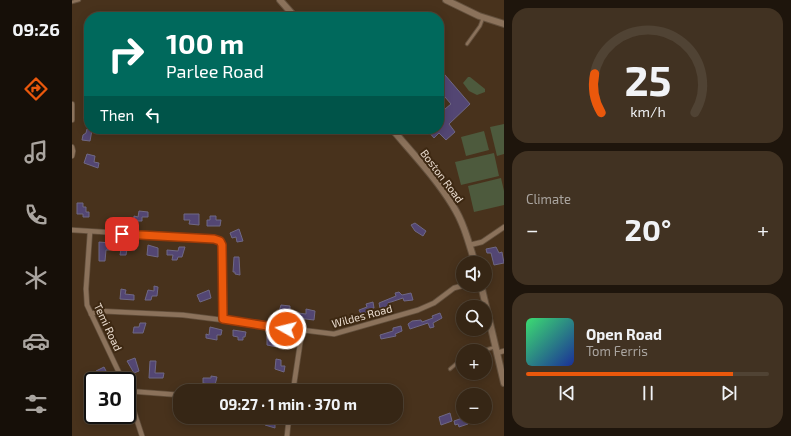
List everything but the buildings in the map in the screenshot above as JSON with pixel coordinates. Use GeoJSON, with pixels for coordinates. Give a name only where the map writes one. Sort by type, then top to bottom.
{"type":"FeatureCollection","features":[{"type":"Feature","properties":{"kind":"main road"},"geometry":{"type":"LineString","coordinates":[[280,0],[291,12]]}},
{"type":"Feature","properties":{"kind":"main road"},"geometry":{"type":"LineString","coordinates":[[446,0],[483,17],[504,24]]}},
{"type":"Feature","properties":{"kind":"main road","name":"Boston Road"},"geometry":{"type":"LineString","coordinates":[[396,134],[444,192],[460,219],[473,256]]}},
{"type":"Feature","properties":{"kind":"main road"},"geometry":{"type":"LineString","coordinates":[[483,292],[504,383]]}},
{"type":"Feature","properties":{"kind":"street"},"geometry":{"type":"LineString","coordinates":[[72,104],[72,120]]}},
{"type":"Feature","properties":{"kind":"street"},"geometry":{"type":"LineString","coordinates":[[72,147],[72,156]]}},
{"type":"Feature","properties":{"kind":"street"},"geometry":{"type":"LineString","coordinates":[[470,245],[486,240],[504,227]]}},
{"type":"Feature","properties":{"kind":"street"},"geometry":{"type":"LineString","coordinates":[[72,230],[214,239],[220,241],[222,245],[223,319]]}},
{"type":"Feature","properties":{"kind":"street","name":"Temi Road"},"geometry":{"type":"LineString","coordinates":[[90,232],[86,299],[91,314],[119,372]]}},
{"type":"Feature","properties":{"kind":"street","name":"Wildes Road"},"geometry":{"type":"LineString","coordinates":[[91,314],[99,311],[151,312],[223,319],[302,331],[334,334],[418,310],[434,303],[456,287]]}},
{"type":"Feature","properties":{"kind":"street"},"geometry":{"type":"LineString","coordinates":[[294,384],[302,331]]}},
{"type":"Feature","properties":{"kind":"street"},"geometry":{"type":"LineString","coordinates":[[496,350],[504,351]]}},
{"type":"Feature","properties":{"kind":"street"},"geometry":{"type":"LineString","coordinates":[[136,392],[173,394]]}},
{"type":"Feature","properties":{"kind":"street"},"geometry":{"type":"LineString","coordinates":[[136,418],[142,436]]}},
{"type":"Feature","properties":{"kind":"street"},"geometry":{"type":"LineString","coordinates":[[286,436],[288,424]]}},
{"type":"Feature","properties":{"kind":"lane"},"geometry":{"type":"LineString","coordinates":[[72,2],[79,0]]}},
{"type":"Feature","properties":{"kind":"lane"},"geometry":{"type":"LineString","coordinates":[[468,44],[480,26],[483,17]]}},
{"type":"Feature","properties":{"kind":"lane"},"geometry":{"type":"LineString","coordinates":[[492,350],[496,350]]}},
{"type":"Feature","properties":{"kind":"lane"},"geometry":{"type":"LineString","coordinates":[[450,369],[456,364]]}},
{"type":"Feature","properties":{"kind":"green space"},"geometry":{"type":"Polygon","coordinates":[[[468,77],[485,89],[485,92],[477,95],[469,91],[463,83],[468,77]]]}},
{"type":"Feature","properties":{"kind":"green space"},"geometry":{"type":"Polygon","coordinates":[[[504,124],[504,154],[497,156],[490,127],[504,124]]]}},
{"type":"Feature","properties":{"kind":"green space"},"geometry":{"type":"Polygon","coordinates":[[[484,131],[489,150],[466,156],[461,137],[484,131]]]}},
{"type":"Feature","properties":{"kind":"green space"},"geometry":{"type":"Polygon","coordinates":[[[494,153],[499,176],[461,185],[455,162],[494,153]]]}},
{"type":"Feature","properties":{"kind":"green space"},"geometry":{"type":"Polygon","coordinates":[[[501,178],[504,191],[504,205],[474,212],[468,186],[501,178]]]}},
{"type":"Feature","properties":{"kind":"route"},"geometry":{"type":"LineString","coordinates":[[122,234],[214,239],[220,241],[222,245],[223,319],[286,329]]}}]}
